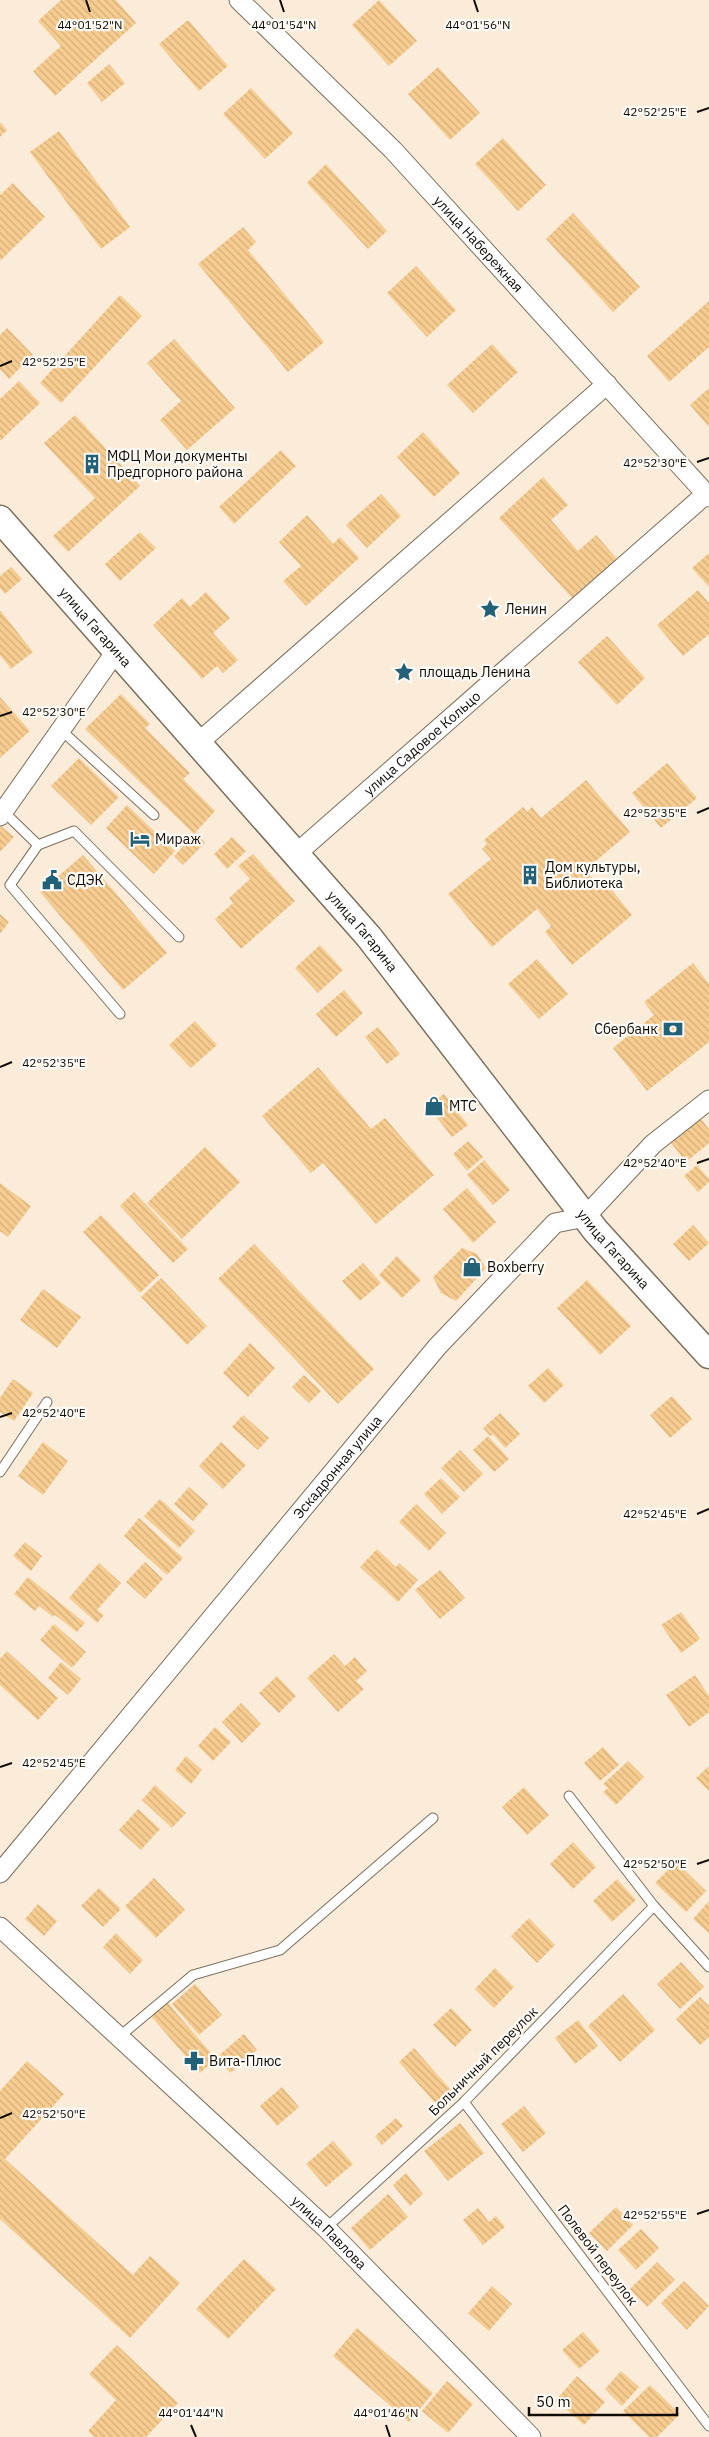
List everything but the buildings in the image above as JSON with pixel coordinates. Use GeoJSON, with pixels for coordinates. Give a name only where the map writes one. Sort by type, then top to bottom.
{"type":"FeatureCollection","features":[{"type":"Feature","properties":{"kind":"street","name":"улица Набережная"},"geometry":{"type":"LineString","coordinates":[[239,0],[393,150],[708,495]]}},
{"type":"Feature","properties":{"kind":"street"},"geometry":{"type":"LineString","coordinates":[[198,743],[607,384]]}},
{"type":"Feature","properties":{"kind":"street","name":"улица Садовое Кольцо"},"geometry":{"type":"LineString","coordinates":[[296,854],[708,495]]}},
{"type":"Feature","properties":{"kind":"street","name":"улица Гагарина"},"geometry":{"type":"LineString","coordinates":[[0,519],[369,937],[585,1216],[709,1355]]}},
{"type":"Feature","properties":{"kind":"street"},"geometry":{"type":"LineString","coordinates":[[1,814],[117,650]]}},
{"type":"Feature","properties":{"kind":"street"},"geometry":{"type":"LineString","coordinates":[[585,1216],[653,1144],[709,1100]]}},
{"type":"Feature","properties":{"kind":"street","name":"Эскадронная улица"},"geometry":{"type":"LineString","coordinates":[[0,1873],[437,1347],[555,1223],[585,1216]]}},
{"type":"Feature","properties":{"kind":"street","name":"улица Павлова"},"geometry":{"type":"LineString","coordinates":[[0,1927],[326,2228],[531,2437]]}},
{"type":"Feature","properties":{"kind":"lane"},"geometry":{"type":"LineString","coordinates":[[61,730],[154,814]]}},
{"type":"Feature","properties":{"kind":"lane"},"geometry":{"type":"LineString","coordinates":[[1,814],[38,845]]}},
{"type":"Feature","properties":{"kind":"lane"},"geometry":{"type":"LineString","coordinates":[[120,1014],[10,885],[38,845],[74,831],[179,937]]}},
{"type":"Feature","properties":{"kind":"lane"},"geometry":{"type":"LineString","coordinates":[[0,1472],[47,1402]]}},
{"type":"Feature","properties":{"kind":"lane"},"geometry":{"type":"LineString","coordinates":[[569,1796],[654,1906],[709,1967]]}},
{"type":"Feature","properties":{"kind":"lane"},"geometry":{"type":"LineString","coordinates":[[119,2037],[193,1975],[280,1950],[432,1818]]}},
{"type":"Feature","properties":{"kind":"lane","name":"Больничный переулок"},"geometry":{"type":"LineString","coordinates":[[326,2228],[464,2102],[654,1906]]}},
{"type":"Feature","properties":{"kind":"lane","name":"Полевой переулок"},"geometry":{"type":"LineString","coordinates":[[464,2102],[709,2426]]}},
{"type":"Feature","properties":{"kind":"place","name":"МФЦ Мои документы Предгорного района"},"geometry":{"type":"Point","coordinates":[92,464]}},
{"type":"Feature","properties":{"kind":"place","name":"Ленин"},"geometry":{"type":"Point","coordinates":[490,609]}},
{"type":"Feature","properties":{"kind":"place","name":"площадь Ленина"},"geometry":{"type":"Point","coordinates":[404,672]}},
{"type":"Feature","properties":{"kind":"place","name":"Мираж"},"geometry":{"type":"Point","coordinates":[140,839]}},
{"type":"Feature","properties":{"kind":"place","name":"Дом культуры, Библиотека"},"geometry":{"type":"Point","coordinates":[530,875]}},
{"type":"Feature","properties":{"kind":"place","name":"СДЭК"},"geometry":{"type":"Point","coordinates":[52,880]}},
{"type":"Feature","properties":{"kind":"place","name":"Сбербанк"},"geometry":{"type":"Point","coordinates":[673,1029]}},
{"type":"Feature","properties":{"kind":"place","name":"МТС"},"geometry":{"type":"Point","coordinates":[434,1106]}},
{"type":"Feature","properties":{"kind":"place","name":"Boxberry"},"geometry":{"type":"Point","coordinates":[472,1267]}},
{"type":"Feature","properties":{"kind":"place","name":"Вита-Плюс"},"geometry":{"type":"Point","coordinates":[194,2061]}}]}
